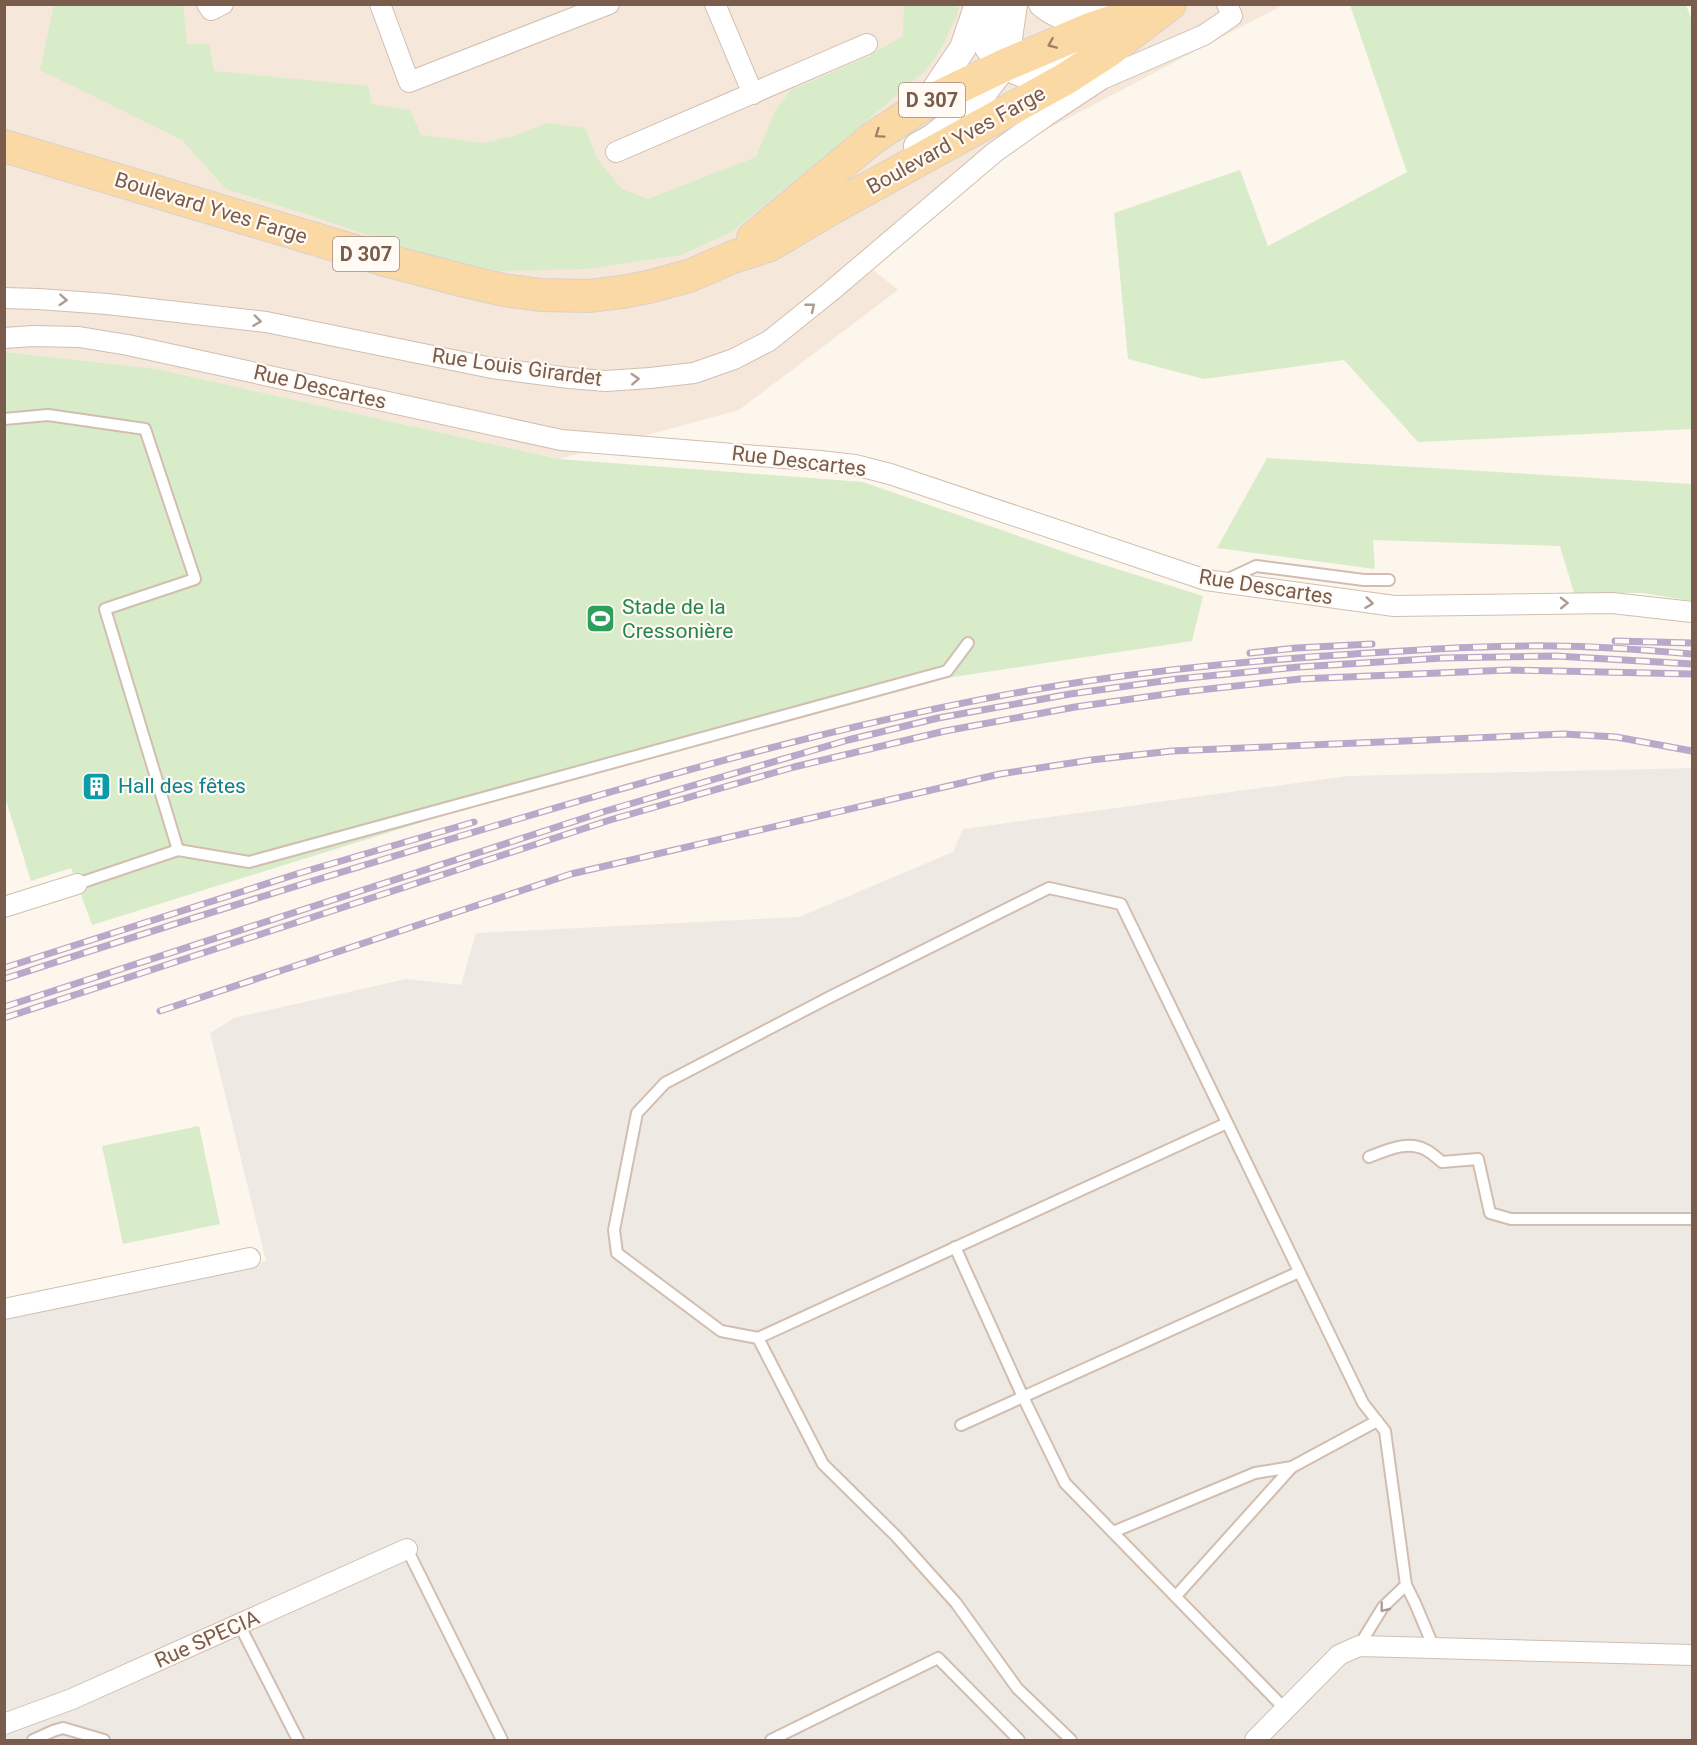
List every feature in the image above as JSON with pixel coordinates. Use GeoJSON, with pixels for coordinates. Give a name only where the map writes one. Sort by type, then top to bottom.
{"type":"FeatureCollection","features":[{"type":"Feature","properties":{"kind":"main road","name":"Boulevard Yves Farge"},"geometry":{"type":"LineString","coordinates":[[733,257],[764,228],[873,138],[926,102],[1090,29],[1168,4]]}},
{"type":"Feature","properties":{"kind":"main road","name":"Boulevard Yves Farge"},"geometry":{"type":"LineString","coordinates":[[4,146],[385,260],[504,290],[541,295],[589,296],[622,292],[689,276],[733,257],[770,245],[1065,79],[1107,52],[1168,4]]}},
{"type":"Feature","properties":{"kind":"street"},"geometry":{"type":"LineString","coordinates":[[380,4],[409,82],[609,4]]}},
{"type":"Feature","properties":{"kind":"street"},"geometry":{"type":"LineString","coordinates":[[715,4],[753,94]]}},
{"type":"Feature","properties":{"kind":"street"},"geometry":{"type":"LineString","coordinates":[[926,102],[963,48],[978,4]]}},
{"type":"Feature","properties":{"kind":"street"},"geometry":{"type":"LineString","coordinates":[[989,4],[985,32],[988,48],[1014,72],[1024,75],[1055,72],[1122,40]]}},
{"type":"Feature","properties":{"kind":"street"},"geometry":{"type":"LineString","coordinates":[[827,211],[873,171],[933,137],[961,115],[984,92],[1005,65],[1014,4]]}},
{"type":"Feature","properties":{"kind":"street"},"geometry":{"type":"LineString","coordinates":[[1042,4],[1064,18],[1077,18],[1087,17],[1115,7],[1140,4]]}},
{"type":"Feature","properties":{"kind":"street","name":"Rue Louis Girardet"},"geometry":{"type":"LineString","coordinates":[[4,298],[107,304],[266,322],[492,368],[569,378],[606,381],[694,373],[734,359],[769,340],[830,292],[995,152],[1102,79],[1204,35],[1232,16],[1227,4]]}},
{"type":"Feature","properties":{"kind":"street"},"geometry":{"type":"LineString","coordinates":[[616,152],[867,44]]}},
{"type":"Feature","properties":{"kind":"street","name":"Rue Descartes"},"geometry":{"type":"LineString","coordinates":[[4,338],[79,337],[128,345],[561,440],[855,465],[890,474],[1206,580],[1394,606],[1612,603],[1692,612]]}},
{"type":"Feature","properties":{"kind":"street"},"geometry":{"type":"LineString","coordinates":[[4,907],[77,884]]}},
{"type":"Feature","properties":{"kind":"street"},"geometry":{"type":"LineString","coordinates":[[4,1309],[250,1257]]}},
{"type":"Feature","properties":{"kind":"street","name":"Rue SPECIA"},"geometry":{"type":"LineString","coordinates":[[4,1724],[72,1699],[407,1550]]}},
{"type":"Feature","properties":{"kind":"street"},"geometry":{"type":"LineString","coordinates":[[1255,1740],[1339,1655],[1359,1646],[1692,1655]]}},
{"type":"Feature","properties":{"kind":"lane"},"geometry":{"type":"LineString","coordinates":[[4,419],[48,415],[145,429],[195,579],[105,609],[178,850]]}},
{"type":"Feature","properties":{"kind":"lane"},"geometry":{"type":"LineString","coordinates":[[1220,582],[1256,566],[1364,580],[1389,580]]}},
{"type":"Feature","properties":{"kind":"lane"},"geometry":{"type":"LineString","coordinates":[[77,884],[178,850],[249,862],[947,671],[968,643]]}},
{"type":"Feature","properties":{"kind":"lane"},"geometry":{"type":"LineString","coordinates":[[1227,1123],[758,1338],[721,1331],[617,1253],[614,1230],[637,1113],[664,1083],[1049,888],[1121,904],[1363,1403],[1385,1431],[1406,1585],[1434,1648]]}},
{"type":"Feature","properties":{"kind":"lane"},"geometry":{"type":"LineString","coordinates":[[1369,1156],[1412,1145],[1425,1149],[1442,1162],[1478,1159],[1490,1213],[1511,1219],[1692,1219]]}},
{"type":"Feature","properties":{"kind":"lane"},"geometry":{"type":"LineString","coordinates":[[955,1247],[1065,1483],[1285,1709]]}},
{"type":"Feature","properties":{"kind":"lane"},"geometry":{"type":"LineString","coordinates":[[961,1425],[1299,1272]]}},
{"type":"Feature","properties":{"kind":"lane"},"geometry":{"type":"LineString","coordinates":[[758,1338],[823,1464],[896,1536],[956,1603],[1017,1688],[1071,1740]]}},
{"type":"Feature","properties":{"kind":"lane"},"geometry":{"type":"LineString","coordinates":[[1113,1532],[1255,1473],[1292,1467],[1377,1421]]}},
{"type":"Feature","properties":{"kind":"lane"},"geometry":{"type":"LineString","coordinates":[[1176,1596],[1292,1467]]}},
{"type":"Feature","properties":{"kind":"lane"},"geometry":{"type":"LineString","coordinates":[[407,1550],[502,1740]]}},
{"type":"Feature","properties":{"kind":"lane"},"geometry":{"type":"LineString","coordinates":[[1359,1646],[1383,1607],[1406,1585]]}},
{"type":"Feature","properties":{"kind":"lane"},"geometry":{"type":"LineString","coordinates":[[239,1624],[298,1740]]}},
{"type":"Feature","properties":{"kind":"lane"},"geometry":{"type":"LineString","coordinates":[[771,1740],[938,1658],[1019,1740]]}},
{"type":"Feature","properties":{"kind":"lane"},"geometry":{"type":"LineString","coordinates":[[33,1740],[63,1728],[99,1740]]}},
{"type":"Feature","properties":{"kind":"shaded area"},"geometry":{"type":"Polygon","coordinates":[[[5,5],[1283,5],[985,162],[871,268],[898,290],[739,410],[559,459],[157,369],[5,352],[5,5]]]}},
{"type":"Feature","properties":{"kind":"shaded area"},"geometry":{"type":"Polygon","coordinates":[[[1692,768],[1692,1740],[5,1740],[4,1317],[266,1261],[210,1033],[234,1018],[406,979],[461,985],[476,933],[799,917],[953,852],[963,829],[1347,776],[1692,768]]]}},
{"type":"Feature","properties":{"kind":"green space"},"geometry":{"type":"Polygon","coordinates":[[[54,5],[183,5],[187,44],[209,44],[214,71],[368,86],[372,104],[410,110],[421,135],[482,143],[515,136],[547,123],[585,128],[598,160],[622,189],[648,199],[756,157],[775,111],[791,90],[867,57],[903,36],[904,5],[959,5],[957,15],[941,49],[927,69],[833,150],[731,232],[681,255],[586,269],[500,271],[429,256],[226,189],[182,140],[40,70],[54,5]]]}},
{"type":"Feature","properties":{"kind":"green space"},"geometry":{"type":"Polygon","coordinates":[[[1350,5],[1686,5],[1692,21],[1692,429],[1418,442],[1344,360],[1204,379],[1128,359],[1114,213],[1240,170],[1268,246],[1407,172],[1350,5]]]}},
{"type":"Feature","properties":{"kind":"green space","name":"Stade de la Cressonière"},"geometry":{"type":"Polygon","coordinates":[[[5,352],[157,369],[559,459],[863,482],[1079,557],[1203,596],[1192,641],[927,681],[605,765],[92,925],[71,868],[31,881],[5,797],[5,352]]]}},
{"type":"Feature","properties":{"kind":"green space"},"geometry":{"type":"Polygon","coordinates":[[[1267,458],[1692,484],[1692,601],[1643,593],[1574,593],[1560,546],[1373,540],[1375,569],[1217,548],[1267,458]]]}},
{"type":"Feature","properties":{"kind":"green space"},"geometry":{"type":"Polygon","coordinates":[[[199,1126],[220,1224],[123,1244],[102,1146],[199,1126]]]}},
{"type":"Feature","properties":{"kind":"railway"},"geometry":{"type":"LineString","coordinates":[[1615,641],[1692,643]]}},
{"type":"Feature","properties":{"kind":"railway"},"geometry":{"type":"LineString","coordinates":[[1250,653],[1372,644]]}},
{"type":"Feature","properties":{"kind":"railway"},"geometry":{"type":"LineString","coordinates":[[4,979],[331,875],[661,778],[796,741],[1000,696],[1175,669],[1404,651],[1504,646],[1571,646],[1692,654]]}},
{"type":"Feature","properties":{"kind":"railway"},"geometry":{"type":"LineString","coordinates":[[4,1007],[606,811],[848,740],[938,718],[1070,694],[1177,679],[1299,667],[1443,658],[1556,656],[1692,664]]}},
{"type":"Feature","properties":{"kind":"railway"},"geometry":{"type":"LineString","coordinates":[[4,1018],[610,820],[794,767],[945,731],[1075,707],[1300,679],[1508,670],[1692,674]]}},
{"type":"Feature","properties":{"kind":"railway"},"geometry":{"type":"LineString","coordinates":[[160,1011],[571,874],[1000,774],[1091,760],[1172,751],[1564,734],[1616,737],[1692,751]]}},
{"type":"Feature","properties":{"kind":"railway"},"geometry":{"type":"LineString","coordinates":[[4,968],[300,873],[474,822]]}},
{"type":"Feature","properties":{"kind":"place","name":"Stade de la Cressonière"},"geometry":{"type":"Point","coordinates":[601,619]}},
{"type":"Feature","properties":{"kind":"place","name":"Hall des fêtes"},"geometry":{"type":"Point","coordinates":[97,786]}}]}
